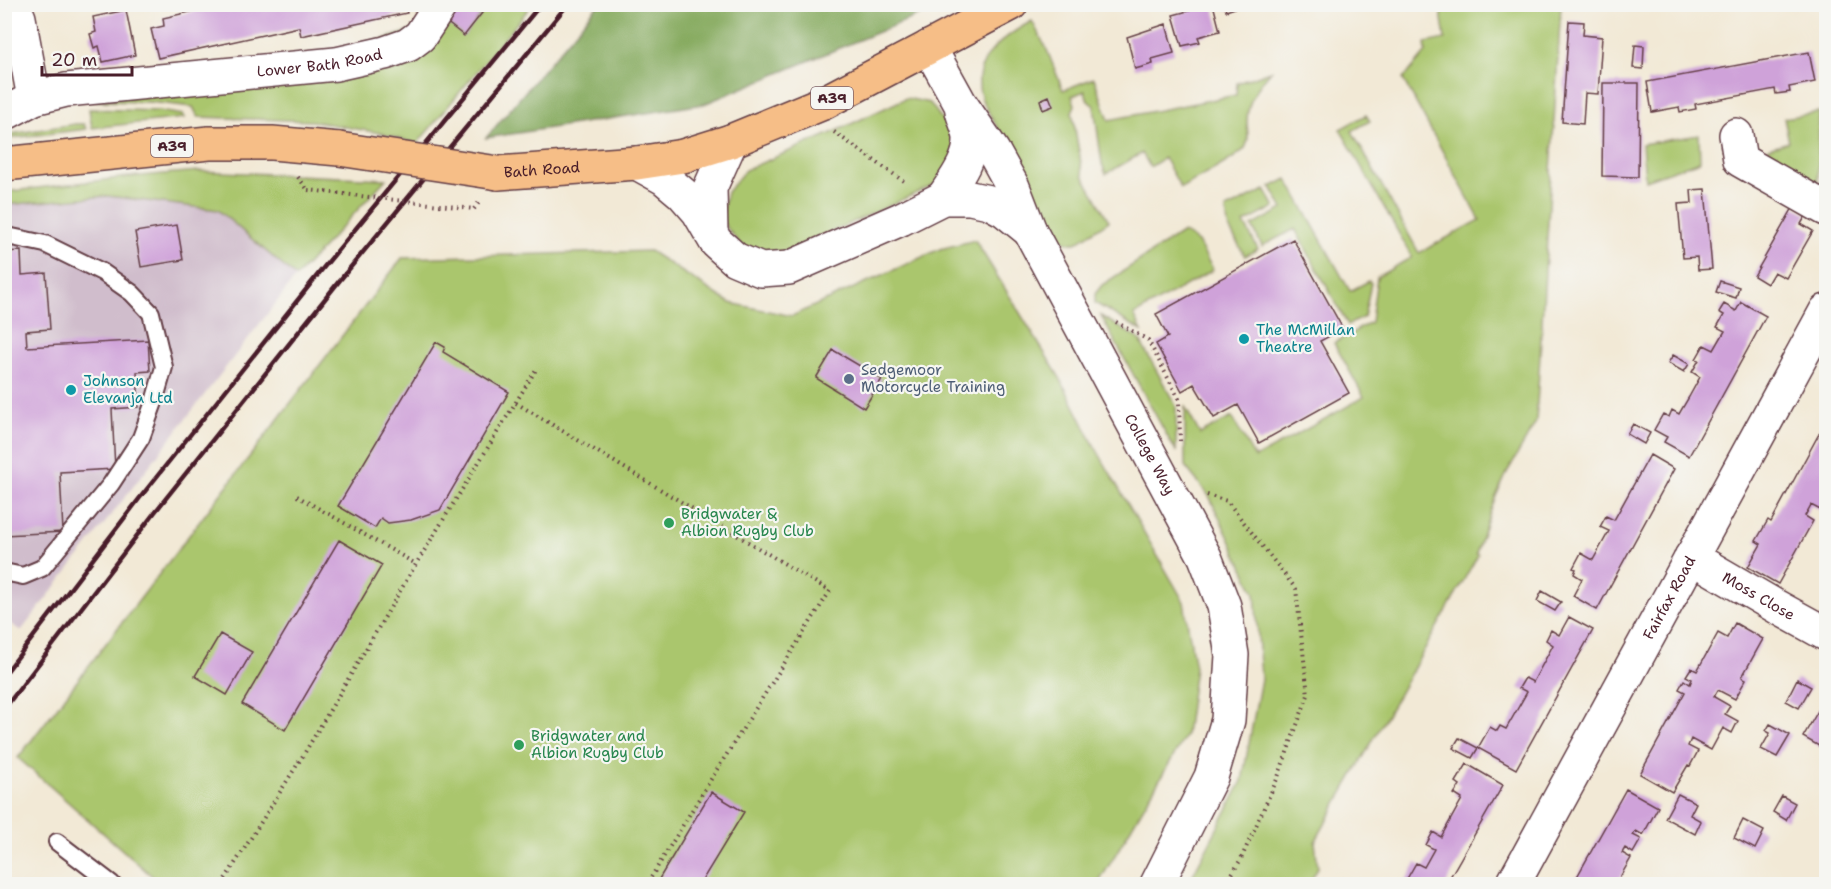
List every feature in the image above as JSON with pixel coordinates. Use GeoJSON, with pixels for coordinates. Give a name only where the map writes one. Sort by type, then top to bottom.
{"type":"FeatureCollection","features":[{"type":"Feature","properties":{"kind":"main road","name":"Bath Road"},"geometry":{"type":"LineString","coordinates":[[4,164],[209,143],[272,143],[339,149],[498,173],[637,163],[683,156],[731,141],[823,103],[1011,4]]}},
{"type":"Feature","properties":{"kind":"street","name":"Lower Bath Road"},"geometry":{"type":"LineString","coordinates":[[4,114],[34,98],[66,90],[336,64],[385,53],[408,45],[420,36],[441,4]]}},
{"type":"Feature","properties":{"kind":"street"},"geometry":{"type":"LineString","coordinates":[[17,9],[34,98]]}},
{"type":"Feature","properties":{"kind":"street","name":"College Way"},"geometry":{"type":"LineString","coordinates":[[929,47],[960,103],[993,151],[1013,187],[1030,231],[1205,557],[1224,606],[1232,655],[1228,720],[1211,777],[1157,885]]}},
{"type":"Feature","properties":{"kind":"street"},"geometry":{"type":"LineString","coordinates":[[937,201],[955,180],[968,154],[970,137],[960,103]]}},
{"type":"Feature","properties":{"kind":"street"},"geometry":{"type":"LineString","coordinates":[[1736,135],[1740,160],[1827,209]]}},
{"type":"Feature","properties":{"kind":"street"},"geometry":{"type":"LineString","coordinates":[[711,233],[710,188],[731,141]]}},
{"type":"Feature","properties":{"kind":"street"},"geometry":{"type":"LineString","coordinates":[[637,163],[664,178],[683,194],[698,211],[716,242],[735,258],[761,270],[789,268],[937,201],[970,198],[989,202],[1004,210],[1030,231]]}},
{"type":"Feature","properties":{"kind":"street","name":"Fairfax Road"},"geometry":{"type":"LineString","coordinates":[[1513,885],[1827,311]]}},
{"type":"Feature","properties":{"kind":"street","name":"Moss Close"},"geometry":{"type":"LineString","coordinates":[[1691,557],[1827,634]]}},
{"type":"Feature","properties":{"kind":"lane"},"geometry":{"type":"LineString","coordinates":[[4,238],[12,237],[45,244],[102,272],[132,293],[151,313],[164,367],[141,438],[111,484],[42,568],[24,576],[4,572]]}},
{"type":"Feature","properties":{"kind":"lane"},"geometry":{"type":"LineString","coordinates":[[57,842],[112,885]]}},
{"type":"Feature","properties":{"kind":"path"},"geometry":{"type":"LineString","coordinates":[[823,103],[834,132],[919,192],[937,201]]}},
{"type":"Feature","properties":{"kind":"path"},"geometry":{"type":"LineString","coordinates":[[308,190],[474,209]]}},
{"type":"Feature","properties":{"kind":"path"},"geometry":{"type":"LineString","coordinates":[[1109,318],[1148,340],[1179,399],[1180,443]]}},
{"type":"Feature","properties":{"kind":"path"},"geometry":{"type":"LineString","coordinates":[[222,885],[304,754],[416,564],[537,368]]}},
{"type":"Feature","properties":{"kind":"path"},"geometry":{"type":"LineString","coordinates":[[516,403],[830,591],[647,885]]}},
{"type":"Feature","properties":{"kind":"path"},"geometry":{"type":"LineString","coordinates":[[297,496],[416,564]]}},
{"type":"Feature","properties":{"kind":"shaded area"},"geometry":{"type":"Polygon","coordinates":[[[108,196],[218,210],[296,277],[21,631],[7,621],[5,624],[5,205],[108,196]]]}},
{"type":"Feature","properties":{"kind":"green space"},"geometry":{"type":"Polygon","coordinates":[[[489,5],[532,5],[417,144],[380,133],[312,121],[198,117],[193,107],[149,102],[92,101],[212,88],[445,21],[464,35],[489,5]]]}},
{"type":"Feature","properties":{"kind":"green space"},"geometry":{"type":"Polygon","coordinates":[[[598,5],[914,5],[922,14],[704,104],[486,138],[598,5]]]}},
{"type":"Feature","properties":{"kind":"green space"},"geometry":{"type":"Polygon","coordinates":[[[1440,5],[1561,5],[1536,422],[1496,496],[1476,553],[1478,555],[1315,842],[1318,868],[1309,884],[1188,884],[1242,781],[1261,679],[1255,593],[1209,496],[1185,466],[1185,407],[1200,434],[1232,417],[1255,458],[1364,397],[1334,343],[1371,322],[1377,277],[1412,257],[1340,129],[1366,115],[1370,121],[1352,131],[1419,253],[1480,220],[1403,79],[1426,52],[1425,43],[1445,39],[1440,5]]]}},
{"type":"Feature","properties":{"kind":"green space"},"geometry":{"type":"Polygon","coordinates":[[[1032,21],[1063,90],[1094,78],[1109,120],[1236,95],[1237,83],[1271,71],[1251,100],[1247,121],[1247,145],[1225,163],[1181,188],[1164,158],[1150,167],[1142,153],[1106,174],[1102,164],[1094,106],[1088,101],[1085,91],[1072,96],[1075,105],[1072,112],[1083,175],[1109,221],[1076,243],[1061,240],[984,104],[979,90],[979,77],[989,54],[998,44],[1032,21]]]}},
{"type":"Feature","properties":{"kind":"green space"},"geometry":{"type":"Polygon","coordinates":[[[906,98],[930,103],[941,118],[952,126],[958,154],[941,182],[770,260],[743,248],[720,219],[727,192],[745,170],[906,98]]]}},
{"type":"Feature","properties":{"kind":"green space"},"geometry":{"type":"Polygon","coordinates":[[[89,109],[159,111],[183,115],[185,118],[92,128],[89,109]]]}},
{"type":"Feature","properties":{"kind":"green space"},"geometry":{"type":"Polygon","coordinates":[[[1819,112],[1818,195],[1763,156],[1768,148],[1789,142],[1784,118],[1819,112]]]}},
{"type":"Feature","properties":{"kind":"green space"},"geometry":{"type":"Polygon","coordinates":[[[84,124],[86,129],[5,139],[5,135],[84,124]]]}},
{"type":"Feature","properties":{"kind":"green space"},"geometry":{"type":"Polygon","coordinates":[[[1699,135],[1700,161],[1645,180],[1642,144],[1699,135]]]}},
{"type":"Feature","properties":{"kind":"green space"},"geometry":{"type":"Polygon","coordinates":[[[199,171],[386,179],[296,277],[218,210],[108,196],[5,205],[5,192],[199,171]]]}},
{"type":"Feature","properties":{"kind":"green space"},"geometry":{"type":"Polygon","coordinates":[[[1287,179],[1350,291],[1369,281],[1371,283],[1364,317],[1348,325],[1295,229],[1262,246],[1252,226],[1283,209],[1271,187],[1287,179]]]}},
{"type":"Feature","properties":{"kind":"green space"},"geometry":{"type":"Polygon","coordinates":[[[1265,190],[1275,207],[1244,223],[1258,249],[1245,256],[1228,226],[1226,209],[1265,190]]]}},
{"type":"Feature","properties":{"kind":"green space"},"geometry":{"type":"Polygon","coordinates":[[[1183,232],[1198,242],[1213,270],[1134,315],[1142,331],[1095,303],[1095,294],[1102,285],[1183,232]]]}},
{"type":"Feature","properties":{"kind":"green space","name":"Bridgwater & Albion Rugby Club"},"geometry":{"type":"Polygon","coordinates":[[[975,240],[1060,378],[1094,445],[1184,602],[1195,668],[1186,735],[1098,884],[161,884],[18,758],[402,258],[650,251],[730,303],[792,316],[940,249],[975,240]]]}},
{"type":"Feature","properties":{"kind":"green space"},"geometry":{"type":"Polygon","coordinates":[[[1101,316],[1139,339],[1176,406],[1176,452],[1101,316]]]}},
{"type":"Feature","properties":{"kind":"building"},"geometry":{"type":"Polygon","coordinates":[[[225,4],[405,4],[407,13],[301,36],[299,27],[158,58],[151,29],[164,26],[163,18],[225,4]]]}},
{"type":"Feature","properties":{"kind":"building"},"geometry":{"type":"Polygon","coordinates":[[[459,4],[489,4],[464,36],[445,21],[459,4]]]}},
{"type":"Feature","properties":{"kind":"building"},"geometry":{"type":"Polygon","coordinates":[[[1201,4],[1213,4],[1220,31],[1198,37],[1200,42],[1182,46],[1173,15],[1192,10],[1191,8],[1201,4]]]}},
{"type":"Feature","properties":{"kind":"building"},"geometry":{"type":"Polygon","coordinates":[[[1224,4],[1244,4],[1244,5],[1226,11],[1224,4]]]}},
{"type":"Feature","properties":{"kind":"building"},"geometry":{"type":"Polygon","coordinates":[[[126,10],[135,55],[103,62],[99,46],[94,48],[90,34],[96,32],[93,17],[126,10]]]}},
{"type":"Feature","properties":{"kind":"building"},"geometry":{"type":"Polygon","coordinates":[[[1569,21],[1584,22],[1583,35],[1602,37],[1598,94],[1585,93],[1583,124],[1562,122],[1569,21]]]}},
{"type":"Feature","properties":{"kind":"building"},"geometry":{"type":"Polygon","coordinates":[[[1166,24],[1174,53],[1152,59],[1153,64],[1135,69],[1127,37],[1166,24]]]}},
{"type":"Feature","properties":{"kind":"building"},"geometry":{"type":"Polygon","coordinates":[[[1635,45],[1644,46],[1643,69],[1633,68],[1635,45]]]}},
{"type":"Feature","properties":{"kind":"building"},"geometry":{"type":"Polygon","coordinates":[[[1809,52],[1815,82],[1789,87],[1790,92],[1776,94],[1775,89],[1695,104],[1696,109],[1680,112],[1679,107],[1652,112],[1647,82],[1809,52]]]}},
{"type":"Feature","properties":{"kind":"building"},"geometry":{"type":"Polygon","coordinates":[[[1826,73],[1826,97],[1825,97],[1822,74],[1826,73]]]}},
{"type":"Feature","properties":{"kind":"building"},"geometry":{"type":"Polygon","coordinates":[[[1603,83],[1639,83],[1638,177],[1602,176],[1603,83]]]}},
{"type":"Feature","properties":{"kind":"building"},"geometry":{"type":"Polygon","coordinates":[[[1049,96],[1053,106],[1043,110],[1040,100],[1049,96]]]}},
{"type":"Feature","properties":{"kind":"building"},"geometry":{"type":"Polygon","coordinates":[[[1705,189],[1712,269],[1698,270],[1697,257],[1683,258],[1678,204],[1692,203],[1691,190],[1705,189]]]}},
{"type":"Feature","properties":{"kind":"building"},"geometry":{"type":"Polygon","coordinates":[[[1794,206],[1807,214],[1801,224],[1813,231],[1786,278],[1774,272],[1767,284],[1754,276],[1794,206]]]}},
{"type":"Feature","properties":{"kind":"building"},"geometry":{"type":"Polygon","coordinates":[[[177,225],[183,260],[141,267],[135,232],[177,225]]]}},
{"type":"Feature","properties":{"kind":"building","name":"The McMillan Theatre"},"geometry":{"type":"Polygon","coordinates":[[[1293,239],[1343,329],[1320,341],[1349,393],[1259,443],[1238,405],[1214,418],[1194,384],[1182,391],[1156,344],[1168,337],[1156,314],[1293,239]]]}},
{"type":"Feature","properties":{"kind":"building","name":"Johnson Elevanja Ltd"},"geometry":{"type":"Polygon","coordinates":[[[21,251],[22,275],[46,273],[50,329],[26,331],[27,347],[148,340],[150,371],[137,372],[139,407],[112,409],[115,469],[60,472],[63,532],[4,535],[4,252],[21,251]]]}},
{"type":"Feature","properties":{"kind":"building"},"geometry":{"type":"Polygon","coordinates":[[[1720,281],[1739,287],[1736,298],[1716,292],[1720,281]]]}},
{"type":"Feature","properties":{"kind":"building"},"geometry":{"type":"Polygon","coordinates":[[[1741,302],[1766,316],[1689,456],[1664,442],[1667,437],[1654,430],[1663,414],[1669,417],[1672,410],[1679,414],[1689,397],[1700,377],[1692,372],[1699,360],[1696,359],[1704,345],[1714,350],[1725,331],[1717,327],[1724,315],[1719,312],[1724,304],[1736,311],[1741,302]]]}},
{"type":"Feature","properties":{"kind":"building"},"geometry":{"type":"Polygon","coordinates":[[[436,342],[445,347],[443,352],[509,392],[440,510],[411,520],[388,523],[381,518],[375,528],[338,506],[436,342]]]}},
{"type":"Feature","properties":{"kind":"building","name":"Sedgemoor Motorcycle Training"},"geometry":{"type":"Polygon","coordinates":[[[833,350],[882,379],[864,408],[816,378],[833,350]]]}},
{"type":"Feature","properties":{"kind":"building"},"geometry":{"type":"Polygon","coordinates":[[[1673,355],[1689,364],[1684,372],[1668,363],[1673,355]]]}},
{"type":"Feature","properties":{"kind":"building"},"geometry":{"type":"Polygon","coordinates":[[[1826,421],[1826,508],[1824,512],[1811,505],[1805,516],[1813,521],[1778,584],[1748,567],[1761,544],[1756,541],[1768,520],[1771,522],[1826,421]]]}},
{"type":"Feature","properties":{"kind":"building"},"geometry":{"type":"Polygon","coordinates":[[[1633,424],[1650,433],[1644,444],[1627,434],[1633,424]]]}},
{"type":"Feature","properties":{"kind":"building"},"geometry":{"type":"Polygon","coordinates":[[[1650,455],[1674,469],[1597,610],[1573,596],[1582,579],[1574,574],[1576,569],[1573,568],[1581,553],[1593,560],[1609,531],[1600,527],[1606,516],[1614,520],[1650,455]]]}},
{"type":"Feature","properties":{"kind":"building"},"geometry":{"type":"Polygon","coordinates":[[[339,540],[382,565],[285,730],[242,704],[339,540]]]}},
{"type":"Feature","properties":{"kind":"building"},"geometry":{"type":"Polygon","coordinates":[[[1542,591],[1561,602],[1555,611],[1537,601],[1542,591]]]}},
{"type":"Feature","properties":{"kind":"building"},"geometry":{"type":"Polygon","coordinates":[[[1569,617],[1593,630],[1516,769],[1478,748],[1490,727],[1497,731],[1500,726],[1506,729],[1527,692],[1519,688],[1525,678],[1533,682],[1553,645],[1546,640],[1551,630],[1559,635],[1569,617]]]}},
{"type":"Feature","properties":{"kind":"building"},"geometry":{"type":"Polygon","coordinates":[[[1735,623],[1763,639],[1742,677],[1746,679],[1735,699],[1718,690],[1714,697],[1730,706],[1725,714],[1738,721],[1732,733],[1723,728],[1711,750],[1691,739],[1688,746],[1698,751],[1672,792],[1640,774],[1685,692],[1679,689],[1684,680],[1690,684],[1692,679],[1686,676],[1691,668],[1697,671],[1718,633],[1727,638],[1735,623]]]}},
{"type":"Feature","properties":{"kind":"building"},"geometry":{"type":"Polygon","coordinates":[[[220,634],[252,652],[227,695],[195,676],[220,634]]]}},
{"type":"Feature","properties":{"kind":"building"},"geometry":{"type":"Polygon","coordinates":[[[1797,679],[1811,687],[1799,708],[1786,701],[1797,679]]]}},
{"type":"Feature","properties":{"kind":"building"},"geometry":{"type":"Polygon","coordinates":[[[1822,704],[1826,706],[1826,750],[1803,737],[1822,704]]]}},
{"type":"Feature","properties":{"kind":"building"},"geometry":{"type":"Polygon","coordinates":[[[1770,724],[1790,735],[1777,757],[1761,749],[1770,733],[1766,731],[1770,724]]]}},
{"type":"Feature","properties":{"kind":"building"},"geometry":{"type":"Polygon","coordinates":[[[1459,738],[1478,748],[1472,758],[1453,748],[1459,738]]]}},
{"type":"Feature","properties":{"kind":"building"},"geometry":{"type":"Polygon","coordinates":[[[1467,764],[1503,785],[1446,884],[1404,884],[1416,863],[1424,867],[1434,849],[1426,845],[1433,832],[1441,837],[1462,799],[1454,794],[1460,785],[1456,782],[1467,764]]]}},
{"type":"Feature","properties":{"kind":"building"},"geometry":{"type":"Polygon","coordinates":[[[1626,789],[1658,807],[1643,835],[1636,831],[1633,835],[1641,839],[1633,853],[1625,848],[1622,853],[1631,858],[1616,884],[1573,884],[1626,789]]]}},
{"type":"Feature","properties":{"kind":"building"},"geometry":{"type":"Polygon","coordinates":[[[711,792],[744,812],[700,884],[656,884],[711,792]]]}},
{"type":"Feature","properties":{"kind":"building"},"geometry":{"type":"Polygon","coordinates":[[[1678,794],[1696,803],[1690,815],[1701,821],[1695,834],[1665,818],[1678,794]]]}},
{"type":"Feature","properties":{"kind":"building"},"geometry":{"type":"Polygon","coordinates":[[[1782,796],[1795,803],[1786,820],[1773,812],[1782,796]]]}},
{"type":"Feature","properties":{"kind":"building"},"geometry":{"type":"Polygon","coordinates":[[[1743,820],[1764,831],[1755,849],[1734,838],[1743,820]]]}},
{"type":"Feature","properties":{"kind":"railway"},"geometry":{"type":"LineString","coordinates":[[4,675],[139,499],[324,267],[541,4]]}},
{"type":"Feature","properties":{"kind":"railway"},"geometry":{"type":"LineString","coordinates":[[4,709],[155,512],[340,280],[568,4]]}},
{"type":"Feature","properties":{"kind":"place","name":"The McMillan Theatre"},"geometry":{"type":"Point","coordinates":[1244,339]}},
{"type":"Feature","properties":{"kind":"place","name":"Sedgemoor Motorcycle Training"},"geometry":{"type":"Point","coordinates":[849,379]}},
{"type":"Feature","properties":{"kind":"place","name":"Johnson Elevanja Ltd"},"geometry":{"type":"Point","coordinates":[71,390]}},
{"type":"Feature","properties":{"kind":"place","name":"Bridgwater & Albion Rugby Club"},"geometry":{"type":"Point","coordinates":[669,523]}},
{"type":"Feature","properties":{"kind":"place","name":"Bridgwater and Albion Rugby Club"},"geometry":{"type":"Point","coordinates":[519,745]}}]}
